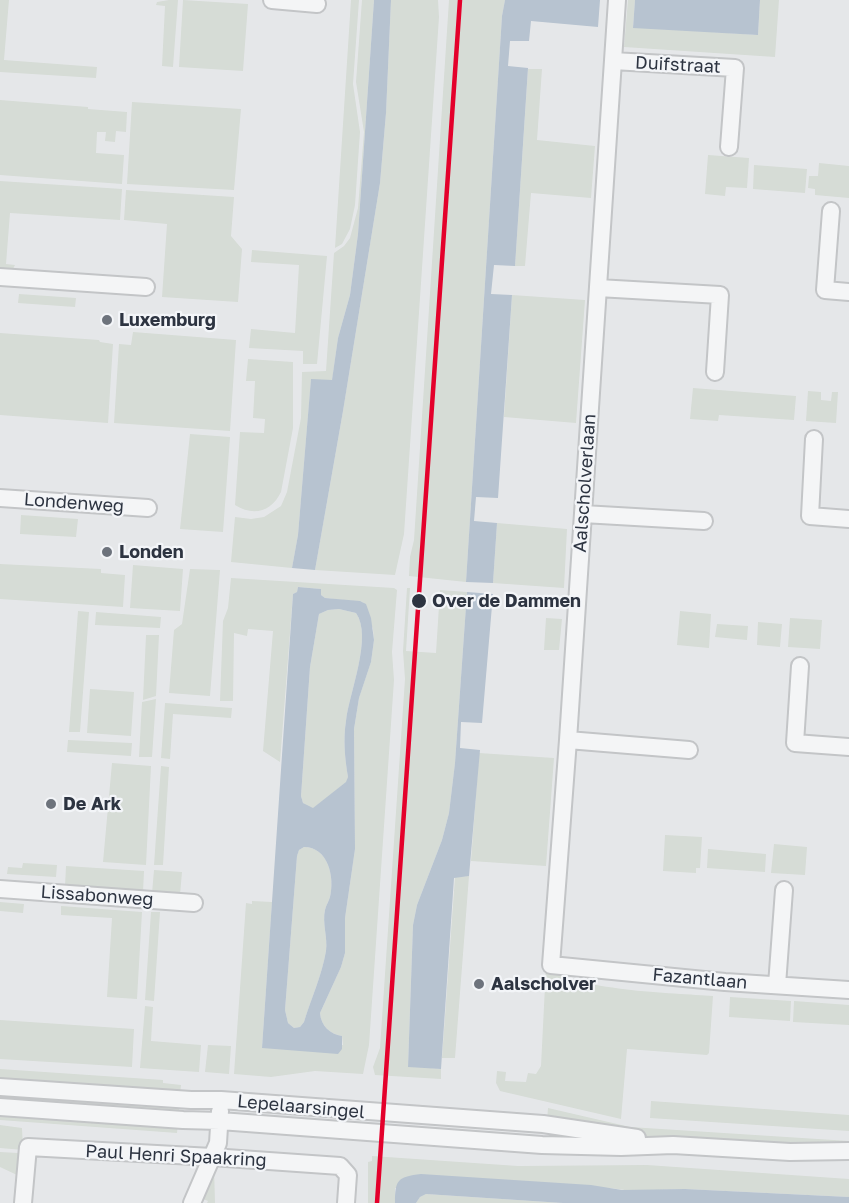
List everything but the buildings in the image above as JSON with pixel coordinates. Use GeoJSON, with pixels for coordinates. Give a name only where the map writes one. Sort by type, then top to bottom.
{"type":"FeatureCollection","features":[{"type":"Feature","properties":{"kind":"street"},"geometry":{"type":"LineString","coordinates":[[272,0],[317,4]]}},
{"type":"Feature","properties":{"kind":"street","name":"Aalscholverlaan"},"geometry":{"type":"LineString","coordinates":[[550,965],[568,740],[617,0]]}},
{"type":"Feature","properties":{"kind":"street","name":"Duifstraat"},"geometry":{"type":"LineString","coordinates":[[613,61],[735,68],[729,147]]}},
{"type":"Feature","properties":{"kind":"street"},"geometry":{"type":"LineString","coordinates":[[831,211],[825,290],[849,292]]}},
{"type":"Feature","properties":{"kind":"street"},"geometry":{"type":"LineString","coordinates":[[0,277],[146,287]]}},
{"type":"Feature","properties":{"kind":"street"},"geometry":{"type":"LineString","coordinates":[[598,288],[720,295],[715,372]]}},
{"type":"Feature","properties":{"kind":"street"},"geometry":{"type":"LineString","coordinates":[[814,439],[810,516],[849,519]]}},
{"type":"Feature","properties":{"kind":"street","name":"Londenweg"},"geometry":{"type":"LineString","coordinates":[[0,498],[148,508]]}},
{"type":"Feature","properties":{"kind":"street"},"geometry":{"type":"LineString","coordinates":[[583,514],[704,521]]}},
{"type":"Feature","properties":{"kind":"street"},"geometry":{"type":"LineString","coordinates":[[800,666],[795,743],[849,747]]}},
{"type":"Feature","properties":{"kind":"street"},"geometry":{"type":"LineString","coordinates":[[568,740],[689,750]]}},
{"type":"Feature","properties":{"kind":"street","name":"Lissabonweg"},"geometry":{"type":"LineString","coordinates":[[0,889],[194,903]]}},
{"type":"Feature","properties":{"kind":"street"},"geometry":{"type":"LineString","coordinates":[[777,985],[784,890]]}},
{"type":"Feature","properties":{"kind":"street","name":"Fazantlaan"},"geometry":{"type":"LineString","coordinates":[[550,965],[849,990]]}},
{"type":"Feature","properties":{"kind":"street","name":"Lepelaarsingel"},"geometry":{"type":"LineString","coordinates":[[0,1088],[221,1100],[543,1124],[673,1145]]}},
{"type":"Feature","properties":{"kind":"street"},"geometry":{"type":"LineString","coordinates":[[192,1203],[218,1143],[221,1100]]}},
{"type":"Feature","properties":{"kind":"street","name":"Lepelaarsingel"},"geometry":{"type":"LineString","coordinates":[[0,1107],[183,1120],[220,1120],[542,1145],[621,1147],[673,1145],[790,1152],[849,1151]]}},
{"type":"Feature","properties":{"kind":"street","name":"Paul Henri Spaakring"},"geometry":{"type":"LineString","coordinates":[[23,1203],[28,1147],[212,1156],[340,1166],[348,1174],[346,1203]]}},
{"type":"Feature","properties":{"kind":"street","name":"Lepelaarsingel"},"geometry":{"type":"LineString","coordinates":[[790,1152],[849,1162]]}},
{"type":"Feature","properties":{"kind":"shaded area"},"geometry":{"type":"Polygon","coordinates":[[[0,0],[9,0],[4,60],[97,67],[96,78],[0,72],[0,0]]]}},
{"type":"Feature","properties":{"kind":"shaded area"},"geometry":{"type":"Polygon","coordinates":[[[178,0],[173,67],[162,66],[165,6],[156,5],[157,2],[178,0]]]}},
{"type":"Feature","properties":{"kind":"shaded area"},"geometry":{"type":"Polygon","coordinates":[[[183,0],[248,4],[243,71],[179,67],[183,0]]]}},
{"type":"Feature","properties":{"kind":"shaded area"},"geometry":{"type":"Polygon","coordinates":[[[351,0],[359,0],[353,84],[360,132],[355,205],[350,229],[342,244],[335,248],[351,0]]]}},
{"type":"Feature","properties":{"kind":"shaded area"},"geometry":{"type":"Polygon","coordinates":[[[362,0],[374,0],[358,234],[350,295],[338,338],[332,381],[311,380],[298,535],[292,568],[231,562],[235,517],[251,519],[264,517],[281,506],[287,492],[301,418],[302,372],[326,371],[334,253],[350,238],[358,208],[364,132],[356,82],[362,0]]]}},
{"type":"Feature","properties":{"kind":"shaded area"},"geometry":{"type":"Polygon","coordinates":[[[391,0],[438,0],[439,17],[404,534],[395,575],[315,570],[380,183],[391,0]]]}},
{"type":"Feature","properties":{"kind":"shaded area"},"geometry":{"type":"Polygon","coordinates":[[[449,0],[505,0],[502,16],[466,582],[409,576],[414,540],[449,0]]]}},
{"type":"Feature","properties":{"kind":"shaded area"},"geometry":{"type":"Polygon","coordinates":[[[628,0],[635,0],[633,27],[758,35],[760,0],[779,0],[775,57],[624,47],[628,0]]]}},
{"type":"Feature","properties":{"kind":"shaded area"},"geometry":{"type":"Polygon","coordinates":[[[528,69],[542,69],[537,140],[595,146],[591,198],[531,193],[525,266],[515,266],[528,69]]]}},
{"type":"Feature","properties":{"kind":"shaded area"},"geometry":{"type":"Polygon","coordinates":[[[0,100],[127,112],[126,132],[116,131],[115,142],[105,141],[106,132],[97,132],[96,153],[124,155],[122,184],[0,175],[0,100]]]}},
{"type":"Feature","properties":{"kind":"shaded area"},"geometry":{"type":"Polygon","coordinates":[[[132,102],[241,109],[234,190],[127,184],[132,102]]]}},
{"type":"Feature","properties":{"kind":"shaded area"},"geometry":{"type":"Polygon","coordinates":[[[708,155],[749,158],[747,188],[726,187],[725,196],[705,194],[708,155]]]}},
{"type":"Feature","properties":{"kind":"shaded area"},"geometry":{"type":"Polygon","coordinates":[[[819,163],[849,166],[849,198],[815,195],[815,189],[808,188],[809,176],[818,176],[819,163]]]}},
{"type":"Feature","properties":{"kind":"shaded area"},"geometry":{"type":"Polygon","coordinates":[[[754,165],[807,169],[805,193],[753,189],[754,165]]]}},
{"type":"Feature","properties":{"kind":"shaded area"},"geometry":{"type":"Polygon","coordinates":[[[0,181],[122,189],[120,220],[10,213],[6,264],[15,265],[12,271],[0,271],[0,181]]]}},
{"type":"Feature","properties":{"kind":"shaded area"},"geometry":{"type":"Polygon","coordinates":[[[126,190],[234,197],[231,236],[242,249],[238,302],[162,297],[167,224],[124,220],[126,190]]]}},
{"type":"Feature","properties":{"kind":"shaded area"},"geometry":{"type":"Polygon","coordinates":[[[252,250],[327,256],[317,364],[303,364],[303,351],[249,348],[251,329],[295,333],[299,265],[251,262],[252,250]]]}},
{"type":"Feature","properties":{"kind":"shaded area"},"geometry":{"type":"Polygon","coordinates":[[[19,294],[76,298],[75,307],[18,303],[19,294]]]}},
{"type":"Feature","properties":{"kind":"shaded area"},"geometry":{"type":"Polygon","coordinates":[[[512,295],[585,300],[576,423],[504,417],[512,295]]]}},
{"type":"Feature","properties":{"kind":"shaded area"},"geometry":{"type":"Polygon","coordinates":[[[133,332],[236,340],[230,431],[114,423],[119,344],[131,345],[133,332]]]}},
{"type":"Feature","properties":{"kind":"shaded area"},"geometry":{"type":"Polygon","coordinates":[[[0,333],[99,340],[113,344],[108,423],[0,415],[0,333]]]}},
{"type":"Feature","properties":{"kind":"shaded area"},"geometry":{"type":"Polygon","coordinates":[[[248,359],[293,362],[293,428],[281,492],[268,508],[256,511],[242,509],[235,505],[240,432],[264,433],[265,419],[253,418],[255,381],[246,381],[248,359]]]}},
{"type":"Feature","properties":{"kind":"shaded area"},"geometry":{"type":"Polygon","coordinates":[[[693,388],[796,396],[794,420],[719,415],[718,421],[690,419],[693,388]]]}},
{"type":"Feature","properties":{"kind":"shaded area"},"geometry":{"type":"Polygon","coordinates":[[[808,391],[821,392],[821,400],[831,401],[832,392],[838,392],[836,423],[806,421],[808,391]]]}},
{"type":"Feature","properties":{"kind":"shaded area"},"geometry":{"type":"Polygon","coordinates":[[[190,434],[230,437],[223,532],[180,529],[190,434]]]}},
{"type":"Feature","properties":{"kind":"shaded area"},"geometry":{"type":"Polygon","coordinates":[[[21,515],[78,519],[76,537],[20,534],[21,515]]]}},
{"type":"Feature","properties":{"kind":"shaded area"},"geometry":{"type":"Polygon","coordinates":[[[497,523],[567,529],[564,588],[493,583],[497,523]]]}},
{"type":"Feature","properties":{"kind":"shaded area"},"geometry":{"type":"Polygon","coordinates":[[[0,564],[101,569],[101,573],[125,575],[123,607],[0,599],[0,564]]]}},
{"type":"Feature","properties":{"kind":"shaded area"},"geometry":{"type":"Polygon","coordinates":[[[133,565],[183,569],[180,611],[130,608],[133,565]]]}},
{"type":"Feature","properties":{"kind":"shaded area"},"geometry":{"type":"Polygon","coordinates":[[[190,569],[220,570],[210,696],[169,693],[174,630],[182,624],[190,569]]]}},
{"type":"Feature","properties":{"kind":"shaded area"},"geometry":{"type":"Polygon","coordinates":[[[231,578],[397,590],[392,652],[394,680],[369,1045],[363,1074],[315,1071],[271,1077],[234,1074],[246,903],[252,904],[252,901],[272,902],[262,1048],[343,1045],[342,1036],[327,1029],[320,1013],[345,953],[345,918],[355,849],[354,729],[359,698],[371,662],[374,640],[373,629],[363,602],[325,598],[321,595],[321,589],[298,587],[297,592],[293,594],[280,762],[263,751],[273,631],[248,629],[247,636],[234,633],[233,701],[220,701],[223,621],[228,608],[231,578]]]}},
{"type":"Feature","properties":{"kind":"shaded area"},"geometry":{"type":"Polygon","coordinates":[[[407,588],[410,588],[406,651],[436,653],[440,590],[467,592],[455,763],[449,813],[442,840],[417,905],[413,925],[408,1066],[441,1069],[441,1079],[375,1075],[373,1067],[380,1048],[405,679],[403,651],[407,588]]]}},
{"type":"Feature","properties":{"kind":"shaded area"},"geometry":{"type":"Polygon","coordinates":[[[339,609],[356,613],[361,623],[362,636],[359,666],[345,728],[348,777],[347,782],[313,809],[303,803],[301,796],[310,667],[319,614],[339,609]]]}},
{"type":"Feature","properties":{"kind":"shaded area"},"geometry":{"type":"Polygon","coordinates":[[[78,611],[89,612],[80,732],[69,732],[78,611]]]}},
{"type":"Feature","properties":{"kind":"shaded area"},"geometry":{"type":"Polygon","coordinates":[[[680,611],[711,614],[709,648],[677,645],[680,611]]]}},
{"type":"Feature","properties":{"kind":"shaded area"},"geometry":{"type":"Polygon","coordinates":[[[96,612],[161,617],[160,628],[95,625],[96,612]]]}},
{"type":"Feature","properties":{"kind":"shaded area"},"geometry":{"type":"Polygon","coordinates":[[[546,618],[562,619],[559,650],[544,650],[546,618]]]}},
{"type":"Feature","properties":{"kind":"shaded area"},"geometry":{"type":"Polygon","coordinates":[[[790,618],[822,620],[820,649],[788,647],[790,618]]]}},
{"type":"Feature","properties":{"kind":"shaded area"},"geometry":{"type":"Polygon","coordinates":[[[758,622],[782,624],[780,647],[757,645],[758,622]]]}},
{"type":"Feature","properties":{"kind":"shaded area"},"geometry":{"type":"Polygon","coordinates":[[[717,624],[748,626],[747,640],[715,637],[717,624]]]}},
{"type":"Feature","properties":{"kind":"shaded area"},"geometry":{"type":"Polygon","coordinates":[[[146,635],[159,635],[156,696],[143,700],[146,635]]]}},
{"type":"Feature","properties":{"kind":"shaded area"},"geometry":{"type":"Polygon","coordinates":[[[90,689],[134,692],[131,736],[87,733],[90,689]]]}},
{"type":"Feature","properties":{"kind":"shaded area"},"geometry":{"type":"Polygon","coordinates":[[[156,699],[152,757],[139,757],[142,702],[156,699]]]}},
{"type":"Feature","properties":{"kind":"shaded area"},"geometry":{"type":"Polygon","coordinates":[[[165,703],[232,708],[231,718],[173,714],[170,759],[161,758],[165,703]]]}},
{"type":"Feature","properties":{"kind":"shaded area"},"geometry":{"type":"Polygon","coordinates":[[[68,740],[132,743],[131,756],[67,752],[68,740]]]}},
{"type":"Feature","properties":{"kind":"shaded area"},"geometry":{"type":"Polygon","coordinates":[[[479,753],[554,758],[546,866],[471,861],[479,753]]]}},
{"type":"Feature","properties":{"kind":"shaded area"},"geometry":{"type":"Polygon","coordinates":[[[112,763],[151,766],[146,865],[103,862],[112,763]]]}},
{"type":"Feature","properties":{"kind":"shaded area"},"geometry":{"type":"Polygon","coordinates":[[[161,766],[169,767],[163,865],[154,865],[161,766]]]}},
{"type":"Feature","properties":{"kind":"shaded area"},"geometry":{"type":"Polygon","coordinates":[[[665,835],[702,837],[700,868],[696,868],[696,873],[663,871],[665,835]]]}},
{"type":"Feature","properties":{"kind":"shaded area"},"geometry":{"type":"Polygon","coordinates":[[[774,844],[807,847],[805,875],[771,873],[774,844]]]}},
{"type":"Feature","properties":{"kind":"shaded area"},"geometry":{"type":"Polygon","coordinates":[[[304,847],[319,852],[328,864],[331,889],[324,915],[326,951],[322,969],[304,1022],[300,1027],[294,1028],[288,1023],[285,1010],[297,856],[299,850],[304,847]]]}},
{"type":"Feature","properties":{"kind":"shaded area"},"geometry":{"type":"Polygon","coordinates":[[[708,849],[766,854],[765,872],[707,868],[708,849]]]}},
{"type":"Feature","properties":{"kind":"shaded area"},"geometry":{"type":"Polygon","coordinates":[[[23,863],[57,865],[56,877],[7,874],[8,867],[22,868],[23,863]]]}},
{"type":"Feature","properties":{"kind":"shaded area"},"geometry":{"type":"Polygon","coordinates":[[[66,866],[144,871],[143,892],[65,887],[66,866]]]}},
{"type":"Feature","properties":{"kind":"shaded area"},"geometry":{"type":"Polygon","coordinates":[[[154,870],[182,872],[180,895],[152,893],[154,870]]]}},
{"type":"Feature","properties":{"kind":"shaded area"},"geometry":{"type":"Polygon","coordinates":[[[469,876],[455,1058],[442,1058],[455,877],[469,876]]]}},
{"type":"Feature","properties":{"kind":"shaded area"},"geometry":{"type":"Polygon","coordinates":[[[0,902],[24,904],[23,913],[0,911],[0,902]]]}},
{"type":"Feature","properties":{"kind":"shaded area"},"geometry":{"type":"Polygon","coordinates":[[[61,906],[142,912],[137,999],[107,997],[112,918],[61,915],[61,906]]]}},
{"type":"Feature","properties":{"kind":"shaded area"},"geometry":{"type":"Polygon","coordinates":[[[151,912],[160,912],[154,1001],[145,1000],[151,912]]]}},
{"type":"Feature","properties":{"kind":"shaded area"},"geometry":{"type":"Polygon","coordinates":[[[546,966],[559,974],[600,986],[713,996],[709,1053],[707,1055],[627,1049],[621,1119],[500,1091],[496,1083],[497,1071],[506,1072],[505,1081],[526,1082],[528,1073],[536,1074],[541,1066],[546,966]]]}},
{"type":"Feature","properties":{"kind":"shaded area"},"geometry":{"type":"Polygon","coordinates":[[[730,997],[791,1001],[790,1021],[729,1017],[730,997]]]}},
{"type":"Feature","properties":{"kind":"shaded area"},"geometry":{"type":"Polygon","coordinates":[[[794,1001],[849,1005],[849,1025],[793,1022],[794,1001]]]}},
{"type":"Feature","properties":{"kind":"shaded area"},"geometry":{"type":"Polygon","coordinates":[[[145,1006],[153,1007],[151,1041],[201,1045],[199,1072],[140,1068],[145,1006]]]}},
{"type":"Feature","properties":{"kind":"shaded area"},"geometry":{"type":"Polygon","coordinates":[[[0,1020],[134,1029],[132,1067],[0,1059],[0,1020]]]}},
{"type":"Feature","properties":{"kind":"shaded area"},"geometry":{"type":"Polygon","coordinates":[[[208,1045],[231,1046],[229,1074],[205,1072],[208,1045]]]}},
{"type":"Feature","properties":{"kind":"shaded area"},"geometry":{"type":"Polygon","coordinates":[[[0,1069],[163,1080],[163,1083],[181,1085],[180,1095],[0,1083],[0,1069]]]}},
{"type":"Feature","properties":{"kind":"shaded area"},"geometry":{"type":"Polygon","coordinates":[[[0,1091],[180,1103],[178,1116],[0,1104],[0,1091]]]}},
{"type":"Feature","properties":{"kind":"shaded area"},"geometry":{"type":"Polygon","coordinates":[[[651,1101],[849,1115],[849,1131],[650,1118],[651,1101]]]}},
{"type":"Feature","properties":{"kind":"shaded area"},"geometry":{"type":"Polygon","coordinates":[[[548,1108],[630,1127],[849,1141],[849,1148],[642,1136],[547,1121],[548,1108]]]}},
{"type":"Feature","properties":{"kind":"shaded area"},"geometry":{"type":"Polygon","coordinates":[[[0,1111],[178,1123],[177,1133],[0,1120],[0,1111]]]}},
{"type":"Feature","properties":{"kind":"shaded area"},"geometry":{"type":"Polygon","coordinates":[[[0,1125],[22,1128],[23,1150],[0,1148],[0,1125]]]}},
{"type":"Feature","properties":{"kind":"shaded area"},"geometry":{"type":"Polygon","coordinates":[[[0,1152],[18,1153],[17,1175],[0,1167],[0,1152]]]}},
{"type":"Feature","properties":{"kind":"shaded area"},"geometry":{"type":"Polygon","coordinates":[[[372,1156],[518,1166],[647,1165],[849,1179],[849,1197],[685,1189],[632,1191],[610,1188],[395,1188],[395,1203],[368,1203],[368,1162],[372,1161],[372,1156]]]}},
{"type":"Feature","properties":{"kind":"shaded area"},"geometry":{"type":"Polygon","coordinates":[[[214,1167],[215,1203],[207,1203],[208,1201],[198,1197],[214,1167]]]}},
{"type":"Feature","properties":{"kind":"shaded area"},"geometry":{"type":"Polygon","coordinates":[[[426,1194],[563,1203],[416,1203],[426,1194]]]}},
{"type":"Feature","properties":{"kind":"water"},"geometry":{"type":"Polygon","coordinates":[[[374,0],[391,0],[380,183],[315,570],[292,568],[298,535],[311,379],[332,380],[338,338],[350,295],[358,234],[374,0]]]}},
{"type":"Feature","properties":{"kind":"water"},"geometry":{"type":"Polygon","coordinates":[[[505,0],[600,0],[598,27],[531,21],[529,41],[510,41],[508,66],[528,68],[515,266],[494,265],[491,294],[512,295],[498,498],[476,497],[474,521],[497,523],[493,583],[466,582],[502,16],[505,0]]]}},
{"type":"Feature","properties":{"kind":"water"},"geometry":{"type":"Polygon","coordinates":[[[635,0],[760,0],[758,35],[633,28],[635,0]]]}},
{"type":"Feature","properties":{"kind":"water"},"geometry":{"type":"Polygon","coordinates":[[[298,587],[321,589],[321,595],[325,598],[360,601],[366,604],[371,618],[374,640],[371,662],[359,698],[354,729],[355,849],[345,918],[345,953],[320,1013],[327,1029],[342,1036],[342,1049],[338,1054],[262,1048],[293,594],[297,592],[298,587]],[[339,609],[319,614],[310,667],[301,796],[303,803],[313,808],[346,782],[348,777],[345,728],[359,666],[362,636],[361,623],[356,613],[339,609]],[[304,847],[299,850],[297,856],[285,1010],[288,1023],[294,1028],[300,1027],[304,1022],[322,969],[326,951],[324,915],[331,889],[328,864],[319,852],[304,847]]]}},
{"type":"Feature","properties":{"kind":"water"},"geometry":{"type":"Polygon","coordinates":[[[467,592],[493,594],[482,723],[461,722],[460,748],[480,750],[469,876],[454,878],[441,1069],[408,1067],[413,925],[417,905],[442,840],[449,813],[455,763],[467,592]]]}},
{"type":"Feature","properties":{"kind":"water"},"geometry":{"type":"Polygon","coordinates":[[[421,1174],[591,1185],[622,1190],[685,1189],[849,1197],[849,1203],[563,1203],[426,1194],[416,1203],[395,1203],[399,1181],[407,1176],[421,1174]]]}},
{"type":"Feature","properties":{"kind":"transit line"},"geometry":{"type":"LineString","coordinates":[[377,1203],[460,0]]}},
{"type":"Feature","properties":{"kind":"place","name":"Luxemburg"},"geometry":{"type":"Point","coordinates":[107,320]}},
{"type":"Feature","properties":{"kind":"place","name":"Londen"},"geometry":{"type":"Point","coordinates":[107,552]}},
{"type":"Feature","properties":{"kind":"place","name":"Over de Dammen"},"geometry":{"type":"Point","coordinates":[419,601]}},
{"type":"Feature","properties":{"kind":"place","name":"De Ark"},"geometry":{"type":"Point","coordinates":[51,804]}},
{"type":"Feature","properties":{"kind":"place","name":"Aalscholver"},"geometry":{"type":"Point","coordinates":[479,984]}}]}
